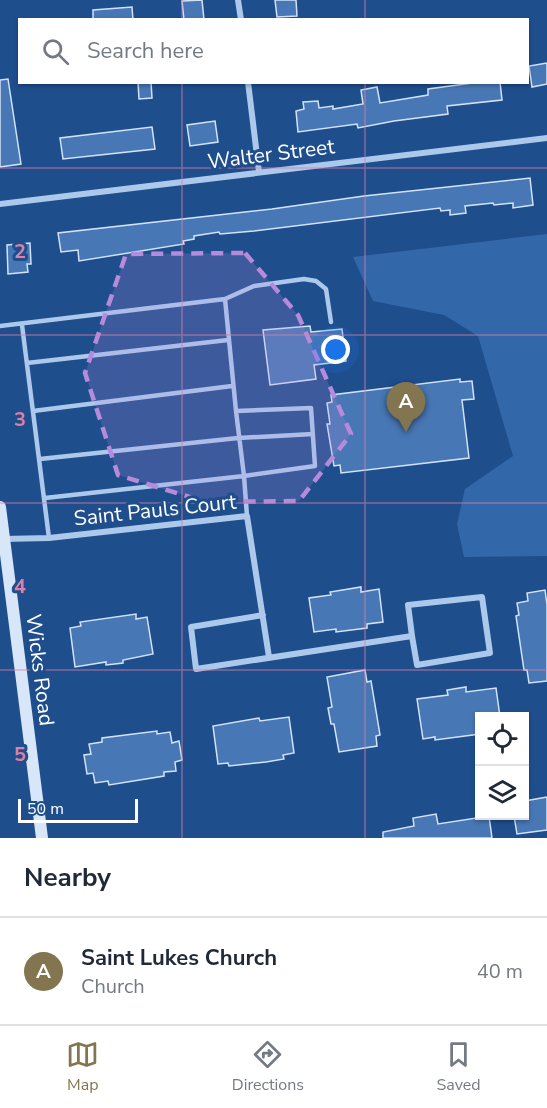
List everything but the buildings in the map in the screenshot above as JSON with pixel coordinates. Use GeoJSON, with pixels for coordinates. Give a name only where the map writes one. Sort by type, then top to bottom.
{"type":"FeatureCollection","features":[{"type":"Feature","properties":{"kind":"main road","name":"Wicks Road"},"geometry":{"type":"LineString","coordinates":[[0,507],[2,538],[42,838]]}},
{"type":"Feature","properties":{"kind":"street"},"geometry":{"type":"LineString","coordinates":[[238,0],[241,18]]}},
{"type":"Feature","properties":{"kind":"street"},"geometry":{"type":"LineString","coordinates":[[248,84],[260,172]]}},
{"type":"Feature","properties":{"kind":"street","name":"Walter Street"},"geometry":{"type":"LineString","coordinates":[[0,204],[547,138]]}},
{"type":"Feature","properties":{"kind":"street","name":"Saint Pauls Court"},"geometry":{"type":"LineString","coordinates":[[2,538],[49,538],[248,516],[269,657]]}},
{"type":"Feature","properties":{"kind":"street"},"geometry":{"type":"LineString","coordinates":[[482,597],[490,653],[417,664],[412,636],[408,605],[482,597]]}},
{"type":"Feature","properties":{"kind":"street"},"geometry":{"type":"LineString","coordinates":[[263,615],[192,627],[196,669],[412,636]]}},
{"type":"Feature","properties":{"kind":"lane"},"geometry":{"type":"LineString","coordinates":[[0,326],[225,299],[254,286],[304,279],[316,281],[326,289],[331,322]]}},
{"type":"Feature","properties":{"kind":"lane"},"geometry":{"type":"LineString","coordinates":[[225,299],[232,387],[248,516]]}},
{"type":"Feature","properties":{"kind":"lane"},"geometry":{"type":"LineString","coordinates":[[22,325],[49,538]]}},
{"type":"Feature","properties":{"kind":"lane"},"geometry":{"type":"LineString","coordinates":[[27,363],[228,340]]}},
{"type":"Feature","properties":{"kind":"lane"},"geometry":{"type":"LineString","coordinates":[[33,411],[232,387]]}},
{"type":"Feature","properties":{"kind":"lane"},"geometry":{"type":"LineString","coordinates":[[45,498],[315,466],[311,408],[236,411]]}},
{"type":"Feature","properties":{"kind":"lane"},"geometry":{"type":"LineString","coordinates":[[40,459],[238,438],[313,434]]}},
{"type":"Feature","properties":{"kind":"highlighted area"},"geometry":{"type":"Polygon","coordinates":[[[245,253],[298,315],[351,434],[299,501],[206,502],[118,475],[85,373],[126,254],[245,253]]]}},
{"type":"Feature","properties":{"kind":"shaded area"},"geometry":{"type":"Polygon","coordinates":[[[547,234],[547,556],[464,557],[457,524],[465,489],[513,456],[478,336],[444,315],[373,301],[353,257],[547,234]]]}},
{"type":"Feature","properties":{"kind":"place","name":"Saint Lukes Church"},"geometry":{"type":"Point","coordinates":[406,432]}}]}
